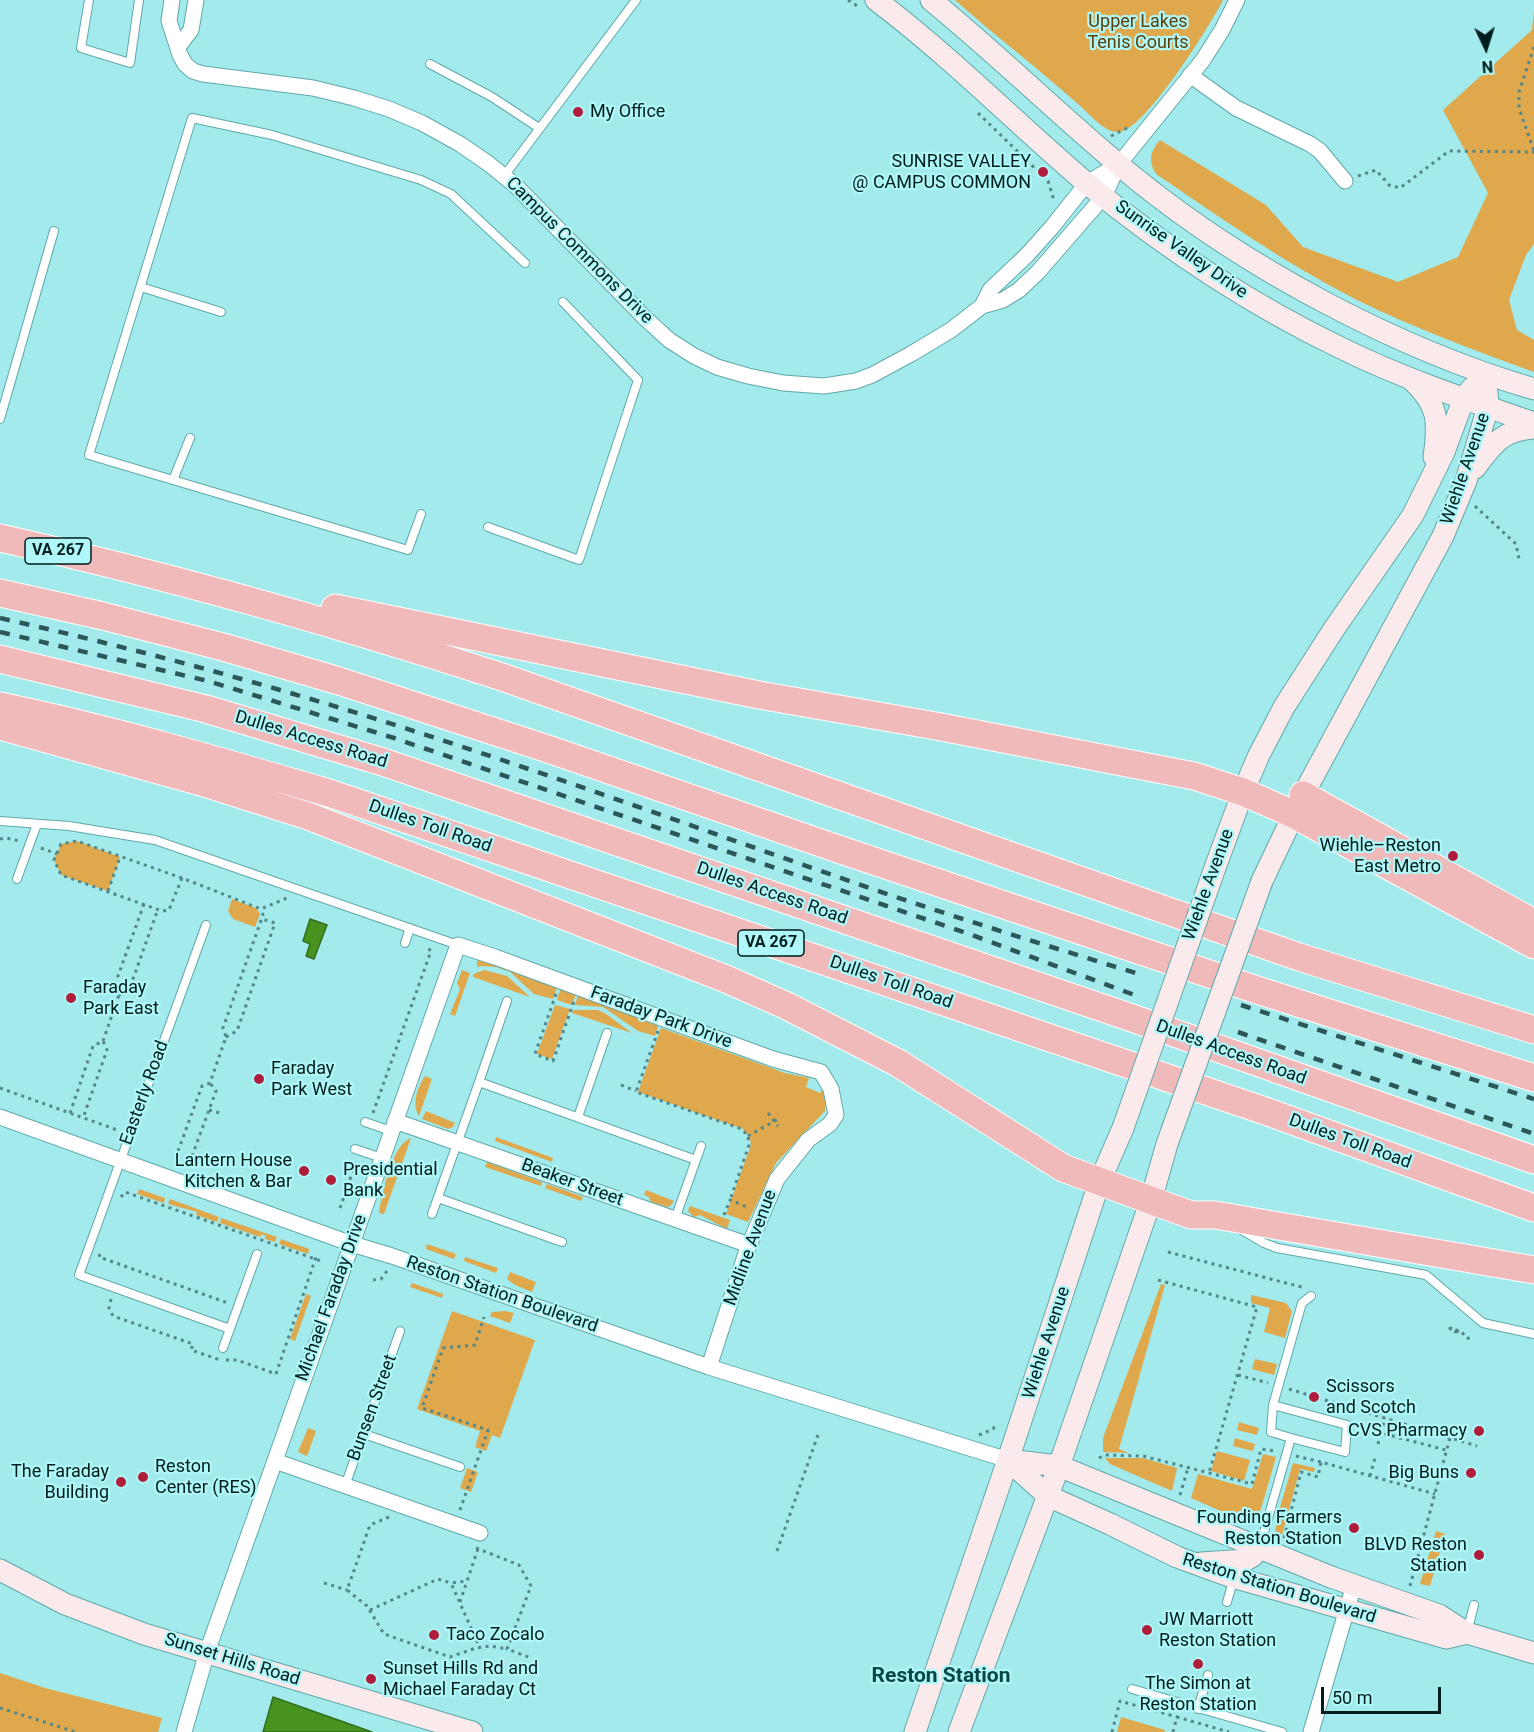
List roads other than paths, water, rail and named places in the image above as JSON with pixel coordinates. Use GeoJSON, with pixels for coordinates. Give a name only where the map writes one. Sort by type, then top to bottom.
{"type":"FeatureCollection","features":[{"type":"Feature","properties":{"kind":"highway","name":"VA 267"},"geometry":{"type":"LineString","coordinates":[[0,538],[227,593],[401,644],[1288,953],[1534,1030]]}},
{"type":"Feature","properties":{"kind":"highway"},"geometry":{"type":"LineString","coordinates":[[116,565],[759,695],[936,726],[1194,776],[1243,792],[1298,804],[1534,923]]}},
{"type":"Feature","properties":{"kind":"highway"},"geometry":{"type":"LineString","coordinates":[[0,593],[224,647],[350,684],[534,744],[1257,990],[1534,1078]]}},
{"type":"Feature","properties":{"kind":"highway","name":"Dulles Access Road"},"geometry":{"type":"LineString","coordinates":[[0,659],[206,709],[383,762],[1132,1018],[1534,1160]]}},
{"type":"Feature","properties":{"kind":"highway","name":"Dulles Toll Road"},"geometry":{"type":"LineString","coordinates":[[0,706],[105,730],[329,793],[1268,1112],[1534,1208]]}},
{"type":"Feature","properties":{"kind":"highway"},"geometry":{"type":"LineString","coordinates":[[0,726],[201,782],[308,816],[726,979],[787,1006],[898,1063],[1063,1168],[1099,1183],[1191,1215],[1215,1215],[1534,1270]]}},
{"type":"Feature","properties":{"kind":"highway"},"geometry":{"type":"LineString","coordinates":[[1298,804],[1534,945]]}},
{"type":"Feature","properties":{"kind":"main road","name":"Sunrise Valley Drive"},"geometry":{"type":"LineString","coordinates":[[931,0],[1119,164],[1179,212],[1263,267],[1383,330],[1486,374],[1534,390]]}},
{"type":"Feature","properties":{"kind":"main road","name":"Sunrise Valley Drive"},"geometry":{"type":"LineString","coordinates":[[870,5],[947,58],[1087,183],[1186,259],[1236,291],[1289,322],[1345,350],[1409,377],[1534,423]]}},
{"type":"Feature","properties":{"kind":"main road","name":"Wiehle Avenue"},"geometry":{"type":"LineString","coordinates":[[915,1732],[1099,1183],[1123,1128],[1243,792],[1284,707],[1334,629],[1413,515],[1444,452],[1464,398],[1486,374]]}},
{"type":"Feature","properties":{"kind":"main road","name":"Wiehle Avenue"},"geometry":{"type":"LineString","coordinates":[[959,1732],[1059,1466],[1151,1200],[1167,1144],[1262,881],[1298,804],[1443,536],[1466,481],[1488,407],[1486,374]]}},
{"type":"Feature","properties":{"kind":"main road"},"geometry":{"type":"LineString","coordinates":[[1409,377],[1426,393],[1435,413],[1436,442],[1430,484]]}},
{"type":"Feature","properties":{"kind":"main road"},"geometry":{"type":"LineString","coordinates":[[1466,481],[1498,440],[1508,433],[1534,429]]}},
{"type":"Feature","properties":{"kind":"main road","name":"Reston Station Boulevard"},"geometry":{"type":"LineString","coordinates":[[1008,1460],[1059,1466],[1259,1548],[1439,1615],[1467,1634],[1534,1653]]}},
{"type":"Feature","properties":{"kind":"main road","name":"Reston Station Boulevard"},"geometry":{"type":"LineString","coordinates":[[1008,1460],[1048,1496],[1195,1564],[1446,1638],[1467,1634]]}},
{"type":"Feature","properties":{"kind":"main road"},"geometry":{"type":"LineString","coordinates":[[1195,1564],[1246,1560],[1253,1556],[1259,1548]]}},
{"type":"Feature","properties":{"kind":"main road","name":"Sunset Hills Road"},"geometry":{"type":"LineString","coordinates":[[0,1570],[65,1604],[144,1634],[472,1732]]}},
{"type":"Feature","properties":{"kind":"street","name":"Campus Commons Drive"},"geometry":{"type":"LineString","coordinates":[[172,0],[169,21],[172,35],[185,64],[193,71],[313,88],[354,98],[404,115],[460,144],[504,176],[546,215],[669,340],[709,363],[748,376],[824,386],[856,381],[911,354],[951,330],[982,306],[1003,300],[1019,290],[1038,272],[1104,196],[1119,164]]}},
{"type":"Feature","properties":{"kind":"street"},"geometry":{"type":"LineString","coordinates":[[178,47],[191,30],[196,0]]}},
{"type":"Feature","properties":{"kind":"street"},"geometry":{"type":"LineString","coordinates":[[1119,164],[1190,75],[1222,30],[1237,0]]}},
{"type":"Feature","properties":{"kind":"street"},"geometry":{"type":"LineString","coordinates":[[1190,75],[1236,108],[1310,144],[1327,159],[1345,181]]}},
{"type":"Feature","properties":{"kind":"street","name":"Campus Commons Drive"},"geometry":{"type":"LineString","coordinates":[[982,306],[990,290],[1052,228],[1087,183],[1119,164]]}},
{"type":"Feature","properties":{"kind":"street","name":"Faraday Park Drive"},"geometry":{"type":"LineString","coordinates":[[458,945],[773,1059],[821,1072],[831,1089],[836,1115]]}},
{"type":"Feature","properties":{"kind":"street","name":"Michael Faraday Drive"},"geometry":{"type":"LineString","coordinates":[[184,1732],[207,1652],[458,945]]}},
{"type":"Feature","properties":{"kind":"street","name":"Midline Avenue"},"geometry":{"type":"LineString","coordinates":[[709,1367],[749,1245],[777,1179],[808,1140],[830,1124],[836,1115]]}},
{"type":"Feature","properties":{"kind":"street","name":"Reston Station Boulevard"},"geometry":{"type":"LineString","coordinates":[[0,1117],[352,1244],[709,1367],[1008,1460]]}},
{"type":"Feature","properties":{"kind":"street","name":"Beaker Street"},"geometry":{"type":"LineString","coordinates":[[393,1126],[458,1142],[749,1245]]}},
{"type":"Feature","properties":{"kind":"street","name":"Bunsen Street"},"geometry":{"type":"LineString","coordinates":[[274,1461],[480,1533]]}},
{"type":"Feature","properties":{"kind":"street"},"geometry":{"type":"LineString","coordinates":[[1311,1732],[1354,1585]]}},
{"type":"Feature","properties":{"kind":"lane"},"geometry":{"type":"LineString","coordinates":[[89,0],[81,48],[130,63],[139,0]]}},
{"type":"Feature","properties":{"kind":"lane"},"geometry":{"type":"LineString","coordinates":[[504,176],[636,0]]}},
{"type":"Feature","properties":{"kind":"lane"},"geometry":{"type":"LineString","coordinates":[[430,63],[492,97],[539,128]]}},
{"type":"Feature","properties":{"kind":"lane"},"geometry":{"type":"LineString","coordinates":[[421,514],[408,550],[89,454],[192,118],[272,135],[421,180],[451,194],[525,263]]}},
{"type":"Feature","properties":{"kind":"lane"},"geometry":{"type":"LineString","coordinates":[[0,419],[54,231]]}},
{"type":"Feature","properties":{"kind":"lane"},"geometry":{"type":"LineString","coordinates":[[141,287],[221,312]]}},
{"type":"Feature","properties":{"kind":"lane"},"geometry":{"type":"LineString","coordinates":[[488,527],[579,560],[638,380],[563,302]]}},
{"type":"Feature","properties":{"kind":"lane"},"geometry":{"type":"LineString","coordinates":[[173,480],[190,438]]}},
{"type":"Feature","properties":{"kind":"lane"},"geometry":{"type":"LineString","coordinates":[[0,821],[69,826],[155,840],[458,945]]}},
{"type":"Feature","properties":{"kind":"lane"},"geometry":{"type":"LineString","coordinates":[[17,879],[36,824]]}},
{"type":"Feature","properties":{"kind":"lane","name":"Easterly Road"},"geometry":{"type":"LineString","coordinates":[[206,925],[79,1275],[230,1329]]}},
{"type":"Feature","properties":{"kind":"lane"},"geometry":{"type":"LineString","coordinates":[[406,941],[410,928]]}},
{"type":"Feature","properties":{"kind":"lane"},"geometry":{"type":"LineString","coordinates":[[432,1214],[507,1000]]}},
{"type":"Feature","properties":{"kind":"lane"},"geometry":{"type":"LineString","coordinates":[[578,1117],[607,1033]]}},
{"type":"Feature","properties":{"kind":"lane"},"geometry":{"type":"LineString","coordinates":[[479,1082],[696,1160]]}},
{"type":"Feature","properties":{"kind":"lane"},"geometry":{"type":"LineString","coordinates":[[367,1123],[393,1126]]}},
{"type":"Feature","properties":{"kind":"lane"},"geometry":{"type":"LineString","coordinates":[[675,1220],[701,1146]]}},
{"type":"Feature","properties":{"kind":"lane"},"geometry":{"type":"LineString","coordinates":[[358,1150],[382,1158]]}},
{"type":"Feature","properties":{"kind":"lane"},"geometry":{"type":"LineString","coordinates":[[438,1198],[562,1242]]}},
{"type":"Feature","properties":{"kind":"lane"},"geometry":{"type":"LineString","coordinates":[[1215,1215],[1277,1248],[1426,1275],[1483,1323],[1534,1334]]}},
{"type":"Feature","properties":{"kind":"lane"},"geometry":{"type":"LineString","coordinates":[[223,1348],[256,1254]]}},
{"type":"Feature","properties":{"kind":"lane"},"geometry":{"type":"LineString","coordinates":[[1273,1405],[1347,1425],[1345,1452],[1271,1432],[1273,1405],[1302,1303],[1311,1296]]}},
{"type":"Feature","properties":{"kind":"lane","name":"Bunsen Street"},"geometry":{"type":"LineString","coordinates":[[345,1486],[400,1331]]}},
{"type":"Feature","properties":{"kind":"lane"},"geometry":{"type":"LineString","coordinates":[[364,1434],[459,1467]]}},
{"type":"Feature","properties":{"kind":"lane"},"geometry":{"type":"LineString","coordinates":[[1259,1548],[1291,1437]]}},
{"type":"Feature","properties":{"kind":"lane"},"geometry":{"type":"LineString","coordinates":[[1227,1602],[1234,1577]]}},
{"type":"Feature","properties":{"kind":"lane"},"geometry":{"type":"LineString","coordinates":[[1467,1634],[1474,1605]]}},
{"type":"Feature","properties":{"kind":"lane"},"geometry":{"type":"LineString","coordinates":[[1198,1708],[1208,1675]]}},
{"type":"Feature","properties":{"kind":"lane"},"geometry":{"type":"LineString","coordinates":[[1132,1689],[1282,1732]]}},
{"type":"Feature","properties":{"kind":"railway"},"geometry":{"type":"LineString","coordinates":[[0,618],[119,646],[387,722],[890,895],[1142,975]]}},
{"type":"Feature","properties":{"kind":"railway"},"geometry":{"type":"LineString","coordinates":[[0,632],[208,681],[394,738],[969,934],[1140,997]]}},
{"type":"Feature","properties":{"kind":"railway"},"geometry":{"type":"LineString","coordinates":[[1241,1005],[1534,1099]]}},
{"type":"Feature","properties":{"kind":"railway"},"geometry":{"type":"LineString","coordinates":[[1238,1032],[1534,1134]]}},
{"type":"Feature","properties":{"kind":"place","name":"My Office"},"geometry":{"type":"Point","coordinates":[578,112]}},
{"type":"Feature","properties":{"kind":"place","name":"SUNRISE VALLEY @ CAMPUS COMMON"},"geometry":{"type":"Point","coordinates":[1043,172]}},
{"type":"Feature","properties":{"kind":"place","name":"Wiehle–Reston East Metro"},"geometry":{"type":"Point","coordinates":[1453,856]}},
{"type":"Feature","properties":{"kind":"place","name":"Faraday Park East"},"geometry":{"type":"Point","coordinates":[71,998]}},
{"type":"Feature","properties":{"kind":"place","name":"Faraday Park West"},"geometry":{"type":"Point","coordinates":[259,1079]}},
{"type":"Feature","properties":{"kind":"place","name":"Lantern House Kitchen & Bar"},"geometry":{"type":"Point","coordinates":[304,1171]}},
{"type":"Feature","properties":{"kind":"place","name":"Presidential Bank"},"geometry":{"type":"Point","coordinates":[331,1180]}},
{"type":"Feature","properties":{"kind":"place","name":"Scissors and Scotch"},"geometry":{"type":"Point","coordinates":[1314,1397]}},
{"type":"Feature","properties":{"kind":"place","name":"CVS Pharmacy"},"geometry":{"type":"Point","coordinates":[1479,1431]}},
{"type":"Feature","properties":{"kind":"place","name":"Big Buns"},"geometry":{"type":"Point","coordinates":[1471,1473]}},
{"type":"Feature","properties":{"kind":"place","name":"Reston Center (RES)"},"geometry":{"type":"Point","coordinates":[143,1477]}},
{"type":"Feature","properties":{"kind":"place","name":"The Faraday Building"},"geometry":{"type":"Point","coordinates":[121,1482]}},
{"type":"Feature","properties":{"kind":"place","name":"Founding Farmers Reston Station"},"geometry":{"type":"Point","coordinates":[1354,1528]}},
{"type":"Feature","properties":{"kind":"place","name":"BLVD Reston Station"},"geometry":{"type":"Point","coordinates":[1479,1555]}},
{"type":"Feature","properties":{"kind":"place","name":"JW Marriott Reston Station"},"geometry":{"type":"Point","coordinates":[1147,1630]}},
{"type":"Feature","properties":{"kind":"place","name":"Taco Zocalo"},"geometry":{"type":"Point","coordinates":[434,1635]}},
{"type":"Feature","properties":{"kind":"place","name":"The Simon at Reston Station"},"geometry":{"type":"Point","coordinates":[1198,1664]}},
{"type":"Feature","properties":{"kind":"place","name":"Sunset Hills Rd and Michael Faraday Ct"},"geometry":{"type":"Point","coordinates":[371,1679]}},
{"type":"Feature","properties":{"kind":"district","name":"Reston Station"},"geometry":{"type":"Point","coordinates":[941,1677]}},
{"type":"Feature","properties":{"kind":"park label","name":"Upper Lakes Tenis Courts"},"geometry":{"type":"Point","coordinates":[1138,32]}}]}
